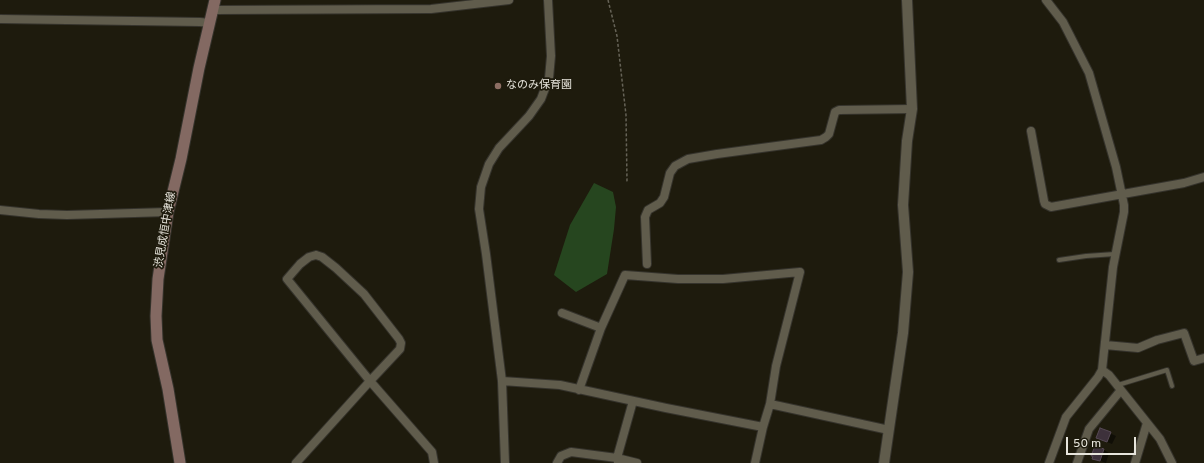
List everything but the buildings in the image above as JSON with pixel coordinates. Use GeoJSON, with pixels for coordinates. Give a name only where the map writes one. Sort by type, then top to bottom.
{"type":"FeatureCollection","features":[{"type":"Feature","properties":{"kind":"main road","name":"渋見成恒中津線"},"geometry":{"type":"LineString","coordinates":[[180,463],[168,389],[157,340],[156,316],[158,279],[168,212],[183,153],[214,5]]}},
{"type":"Feature","properties":{"kind":"street"},"geometry":{"type":"LineString","coordinates":[[431,9],[434,0]]}},
{"type":"Feature","properties":{"kind":"street"},"geometry":{"type":"LineString","coordinates":[[214,5],[431,9],[509,0]]}},
{"type":"Feature","properties":{"kind":"street"},"geometry":{"type":"LineString","coordinates":[[506,463],[502,381],[479,209],[481,187],[489,164],[499,148],[541,99],[549,78],[551,56],[548,0]]}},
{"type":"Feature","properties":{"kind":"street"},"geometry":{"type":"LineString","coordinates":[[884,463],[903,334],[908,272],[903,206],[907,141],[912,109],[907,0]]}},
{"type":"Feature","properties":{"kind":"street"},"geometry":{"type":"LineString","coordinates":[[1046,0],[1063,22],[1089,73],[1116,167],[1124,204],[1124,212],[1115,254],[1102,370],[1066,417],[1049,463]]}},
{"type":"Feature","properties":{"kind":"street"},"geometry":{"type":"LineString","coordinates":[[0,19],[210,23]]}},
{"type":"Feature","properties":{"kind":"street"},"geometry":{"type":"LineString","coordinates":[[647,264],[645,217],[648,210],[660,202],[664,197],[670,173],[675,166],[688,159],[821,140],[829,134],[834,112],[839,110],[912,109]]}},
{"type":"Feature","properties":{"kind":"street"},"geometry":{"type":"LineString","coordinates":[[1031,131],[1044,201],[1047,206],[1058,206],[1122,195],[1184,183],[1204,177]]}},
{"type":"Feature","properties":{"kind":"street"},"geometry":{"type":"LineString","coordinates":[[0,210],[67,215],[168,212]]}},
{"type":"Feature","properties":{"kind":"street"},"geometry":{"type":"LineString","coordinates":[[296,463],[370,381],[400,349],[399,339],[364,294],[322,257],[316,255],[309,257],[300,264],[287,279],[370,381],[432,452],[434,463]]}},
{"type":"Feature","properties":{"kind":"street"},"geometry":{"type":"LineString","coordinates":[[579,390],[601,328],[625,275],[678,279],[723,279],[800,272],[776,366],[770,404],[755,463]]}},
{"type":"Feature","properties":{"kind":"street"},"geometry":{"type":"LineString","coordinates":[[562,313],[601,328]]}},
{"type":"Feature","properties":{"kind":"street"},"geometry":{"type":"LineString","coordinates":[[1105,345],[1138,348],[1157,340],[1184,333],[1194,361],[1204,358]]}},
{"type":"Feature","properties":{"kind":"street"},"geometry":{"type":"LineString","coordinates":[[1102,370],[1108,374],[1119,387],[1160,439],[1172,463]]}},
{"type":"Feature","properties":{"kind":"street"},"geometry":{"type":"LineString","coordinates":[[502,381],[560,385],[763,427]]}},
{"type":"Feature","properties":{"kind":"street"},"geometry":{"type":"LineString","coordinates":[[1077,463],[1089,429],[1119,387]]}},
{"type":"Feature","properties":{"kind":"street"},"geometry":{"type":"LineString","coordinates":[[617,460],[633,401]]}},
{"type":"Feature","properties":{"kind":"street"},"geometry":{"type":"LineString","coordinates":[[770,404],[889,430]]}},
{"type":"Feature","properties":{"kind":"street"},"geometry":{"type":"LineString","coordinates":[[1135,463],[1147,423]]}},
{"type":"Feature","properties":{"kind":"street"},"geometry":{"type":"LineString","coordinates":[[557,463],[561,456],[571,452],[637,463]]}},
{"type":"Feature","properties":{"kind":"lane"},"geometry":{"type":"LineString","coordinates":[[1059,260],[1115,254]]}},
{"type":"Feature","properties":{"kind":"lane"},"geometry":{"type":"LineString","coordinates":[[1119,387],[1167,370],[1172,386]]}},
{"type":"Feature","properties":{"kind":"path"},"geometry":{"type":"LineString","coordinates":[[608,0],[617,36],[626,115],[627,182]]}},
{"type":"Feature","properties":{"kind":"green space"},"geometry":{"type":"Polygon","coordinates":[[[594,183],[613,192],[616,207],[607,274],[576,292],[554,275],[570,225],[594,183]]]}},
{"type":"Feature","properties":{"kind":"place","name":"なのみ保育園"},"geometry":{"type":"Point","coordinates":[498,86]}}]}
